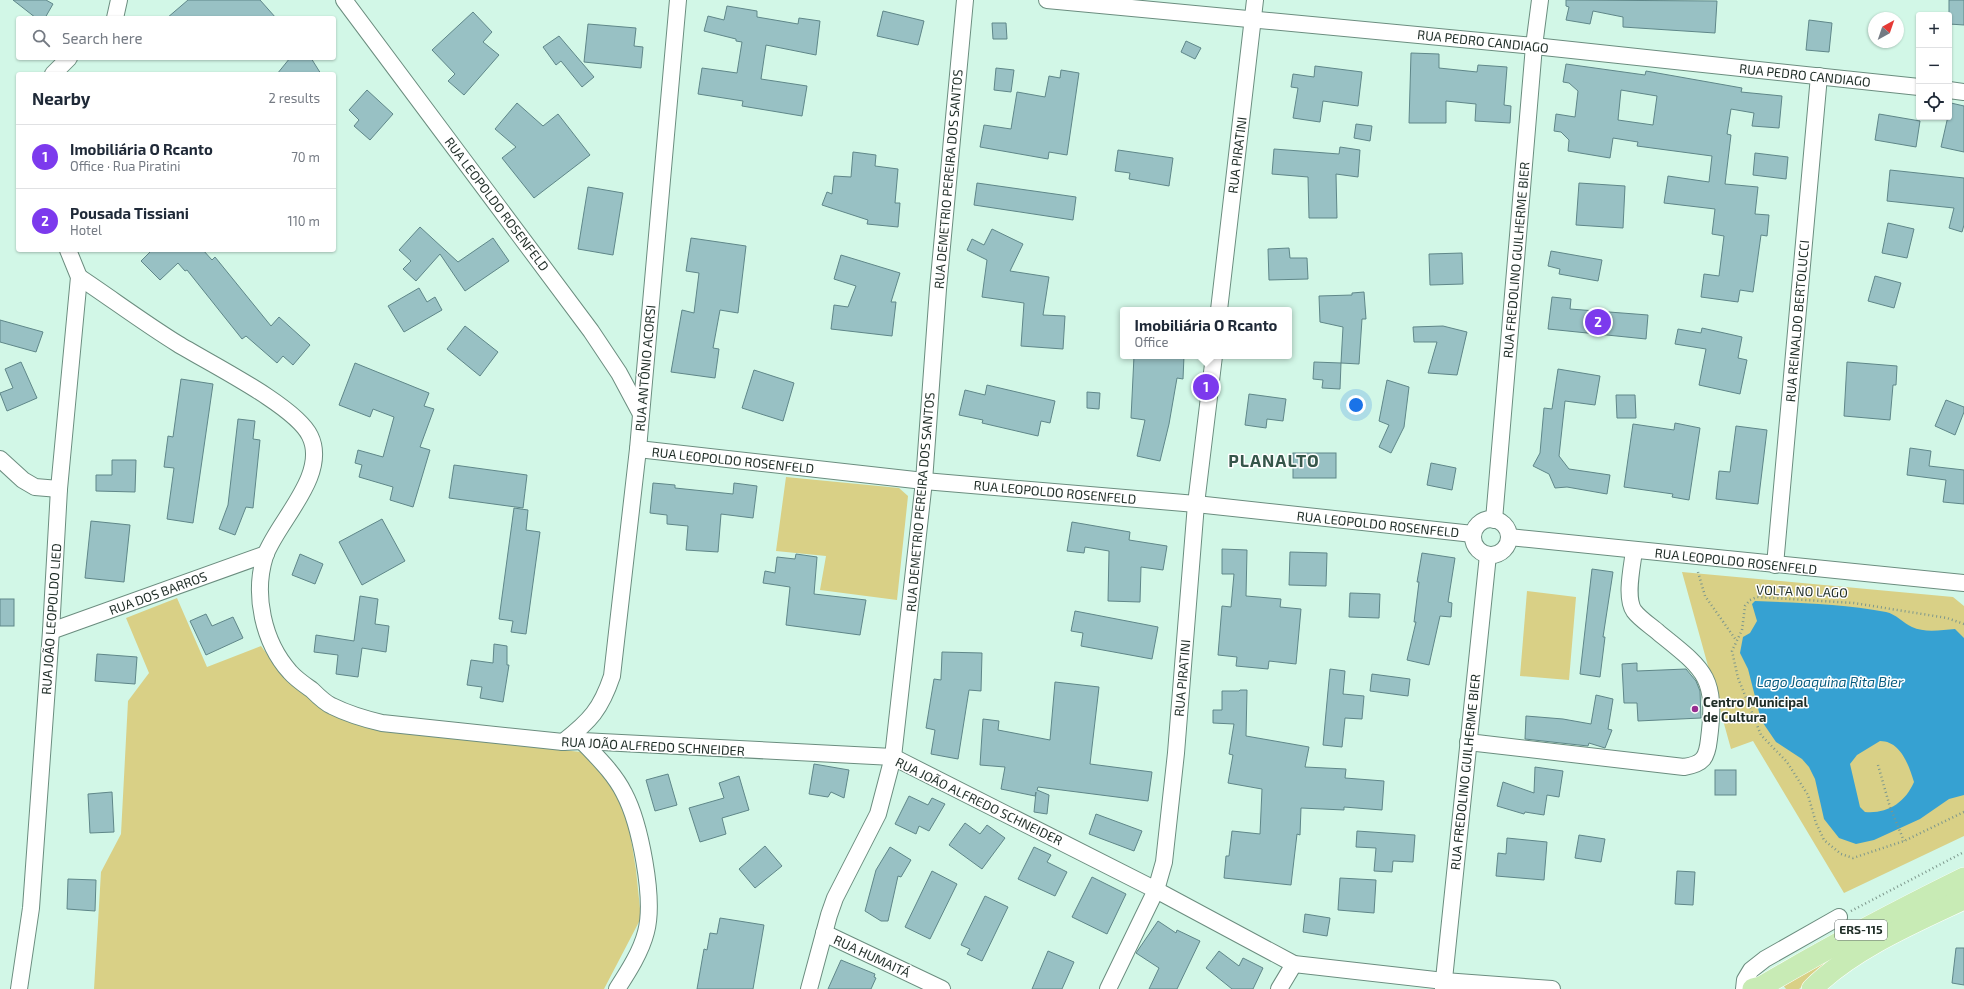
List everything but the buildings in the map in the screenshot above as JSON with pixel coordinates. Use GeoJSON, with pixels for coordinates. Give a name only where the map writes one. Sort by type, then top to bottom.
{"type":"FeatureCollection","features":[{"type":"Feature","properties":{"kind":"main road","name":"ERS-115"},"geometry":{"type":"LineString","coordinates":[[1757,988],[1897,911],[1964,878]]}},
{"type":"Feature","properties":{"kind":"main road","name":"ERS-115"},"geometry":{"type":"LineString","coordinates":[[1812,989],[1846,962],[1873,946],[1904,928],[1964,899]]}},
{"type":"Feature","properties":{"kind":"street"},"geometry":{"type":"LineString","coordinates":[[115,16],[118,0]]}},
{"type":"Feature","properties":{"kind":"street","name":"RUA LEOPOLDO ROSENFELD"},"geometry":{"type":"LineString","coordinates":[[344,0],[591,331],[619,373],[641,414]]}},
{"type":"Feature","properties":{"kind":"street","name":"RUA ANTÔNIO ACORSI"},"geometry":{"type":"LineString","coordinates":[[563,742],[585,725],[597,710],[605,696],[612,676],[638,449],[678,0]]}},
{"type":"Feature","properties":{"kind":"street","name":"RUA DEMETRIO PEREIRA DOS SANTOS"},"geometry":{"type":"LineString","coordinates":[[809,989],[835,898],[878,814],[893,757],[924,482],[938,289],[965,0]]}},
{"type":"Feature","properties":{"kind":"street","name":"RUA PEDRO CANDIAGO"},"geometry":{"type":"LineString","coordinates":[[1047,0],[1534,46],[1916,87]]}},
{"type":"Feature","properties":{"kind":"street","name":"RUA PIRATINI"},"geometry":{"type":"LineString","coordinates":[[1219,307],[1255,0]]}},
{"type":"Feature","properties":{"kind":"street","name":"RUA FREDOLINO GUILHERME BIER"},"geometry":{"type":"LineString","coordinates":[[1494,520],[1534,46],[1540,0]]}},
{"type":"Feature","properties":{"kind":"street"},"geometry":{"type":"LineString","coordinates":[[56,72],[67,60]]}},
{"type":"Feature","properties":{"kind":"street","name":"RUA REINALDO BERTOLUCCI"},"geometry":{"type":"LineString","coordinates":[[1775,565],[1819,76]]}},
{"type":"Feature","properties":{"kind":"street"},"geometry":{"type":"LineString","coordinates":[[1952,90],[1964,92]]}},
{"type":"Feature","properties":{"kind":"street","name":"RUA JOÃO LEOPOLDO LIED"},"geometry":{"type":"LineString","coordinates":[[18,989],[31,908],[51,631],[59,489],[79,277],[69,252]]}},
{"type":"Feature","properties":{"kind":"street","name":"RUA JOÃO ALFREDO SCHNEIDER"},"geometry":{"type":"LineString","coordinates":[[79,277],[177,343],[269,398],[304,426],[310,436],[313,446],[312,468],[304,488],[266,554],[261,574],[259,596],[267,630],[276,652],[290,672],[331,706],[357,716],[382,723],[563,742],[582,741],[893,757],[1156,890],[1294,964],[1443,985],[1552,989]]}},
{"type":"Feature","properties":{"kind":"street","name":"RUA PIRATINI"},"geometry":{"type":"LineString","coordinates":[[1108,989],[1156,890],[1164,862],[1176,753],[1196,504],[1214,359]]}},
{"type":"Feature","properties":{"kind":"street","name":"RUA LEOPOLDO ROSENFELD"},"geometry":{"type":"LineString","coordinates":[[638,449],[924,482],[1196,504],[1473,534]]}},
{"type":"Feature","properties":{"kind":"street"},"geometry":{"type":"LineString","coordinates":[[0,459],[23,480],[35,487],[59,489]]}},
{"type":"Feature","properties":{"kind":"street"},"geometry":{"type":"LineString","coordinates":[[1494,520],[1505,526],[1509,538],[1504,549],[1494,555],[1488,555],[1478,550],[1473,540],[1473,534],[1475,528],[1483,521],[1494,520]]}},
{"type":"Feature","properties":{"kind":"street","name":"RUA LEOPOLDO ROSENFELD"},"geometry":{"type":"LineString","coordinates":[[1509,538],[1964,583]]}},
{"type":"Feature","properties":{"kind":"street"},"geometry":{"type":"LineString","coordinates":[[1468,742],[1684,767],[1696,765],[1704,759],[1708,749],[1713,711],[1711,692],[1703,673],[1691,659],[1634,611],[1630,599],[1634,551]]}},
{"type":"Feature","properties":{"kind":"street","name":"RUA DOS BARROS"},"geometry":{"type":"LineString","coordinates":[[51,631],[266,554]]}},
{"type":"Feature","properties":{"kind":"street","name":"RUA FREDOLINO GUILHERME BIER"},"geometry":{"type":"LineString","coordinates":[[1443,985],[1488,555]]}},
{"type":"Feature","properties":{"kind":"street"},"geometry":{"type":"LineString","coordinates":[[582,741],[602,762],[624,792],[637,828],[645,872],[649,921],[643,944],[617,989]]}},
{"type":"Feature","properties":{"kind":"street"},"geometry":{"type":"LineString","coordinates":[[1757,988],[1745,980],[1751,970],[1765,959],[1838,918]]}},
{"type":"Feature","properties":{"kind":"street","name":"RUA HUMAITÁ"},"geometry":{"type":"LineString","coordinates":[[824,933],[942,989]]}},
{"type":"Feature","properties":{"kind":"street"},"geometry":{"type":"LineString","coordinates":[[1279,989],[1294,964]]}},
{"type":"Feature","properties":{"kind":"path"},"geometry":{"type":"LineString","coordinates":[[1696,557],[1698,577],[1705,596],[1736,640]]}},
{"type":"Feature","properties":{"kind":"path","name":"VOLTA NO LAGO"},"geometry":{"type":"LineString","coordinates":[[1964,624],[1947,618],[1854,603],[1757,597],[1750,600],[1745,606],[1742,630],[1732,651],[1738,678],[1761,735],[1787,762],[1799,779],[1808,795],[1816,823],[1824,840],[1841,854],[1852,858],[1904,841],[1964,812]]}},
{"type":"Feature","properties":{"kind":"path"},"geometry":{"type":"LineString","coordinates":[[1878,765],[1890,807],[1904,841]]}},
{"type":"Feature","properties":{"kind":"path"},"geometry":{"type":"LineString","coordinates":[[1838,918],[1964,852]]}},
{"type":"Feature","properties":{"kind":"shaded area"},"geometry":{"type":"Polygon","coordinates":[[[786,477],[899,488],[908,496],[897,600],[820,590],[826,556],[776,551],[786,477]]]}},
{"type":"Feature","properties":{"kind":"shaded area"},"geometry":{"type":"Polygon","coordinates":[[[1682,572],[1953,597],[1964,606],[1964,836],[1844,893],[1753,741],[1731,749],[1682,572]]]}},
{"type":"Feature","properties":{"kind":"shaded area"},"geometry":{"type":"Polygon","coordinates":[[[1527,591],[1576,597],[1569,680],[1520,676],[1527,591]]]}},
{"type":"Feature","properties":{"kind":"shaded area"},"geometry":{"type":"Polygon","coordinates":[[[177,598],[207,667],[261,646],[287,681],[321,707],[347,721],[380,731],[581,752],[604,775],[621,800],[629,826],[636,870],[641,918],[604,989],[94,989],[101,872],[121,834],[128,701],[149,673],[126,618],[177,598]]]}},
{"type":"Feature","properties":{"kind":"shaded area"},"geometry":{"type":"Polygon","coordinates":[[[1853,944],[1799,989],[1786,989],[1783,985],[1853,944]]]}},
{"type":"Feature","properties":{"kind":"water","name":"Lago Joaquina Rita Bier"},"geometry":{"type":"Polygon","coordinates":[[[1755,601],[1854,607],[1890,613],[1917,629],[1933,631],[1955,629],[1964,638],[1964,795],[1949,799],[1920,819],[1874,840],[1856,844],[1839,838],[1824,819],[1815,779],[1809,767],[1802,759],[1776,742],[1761,720],[1748,669],[1740,653],[1743,637],[1750,633],[1757,621],[1752,604],[1755,601]],[[1880,741],[1857,755],[1850,764],[1860,807],[1865,812],[1881,811],[1894,806],[1906,796],[1914,782],[1907,762],[1899,750],[1887,742],[1880,741]]]}},
{"type":"Feature","properties":{"kind":"place","name":"Pousada Tissiani"},"geometry":{"type":"Point","coordinates":[1598,322]}},
{"type":"Feature","properties":{"kind":"place","name":"Imobiliária O Rcanto"},"geometry":{"type":"Point","coordinates":[1206,387]}},
{"type":"Feature","properties":{"kind":"place","name":"Centro Municipal de Cultura"},"geometry":{"type":"Point","coordinates":[1695,709]}},
{"type":"Feature","properties":{"kind":"district","name":"PLANALTO"},"geometry":{"type":"Point","coordinates":[1274,461]}}]}
